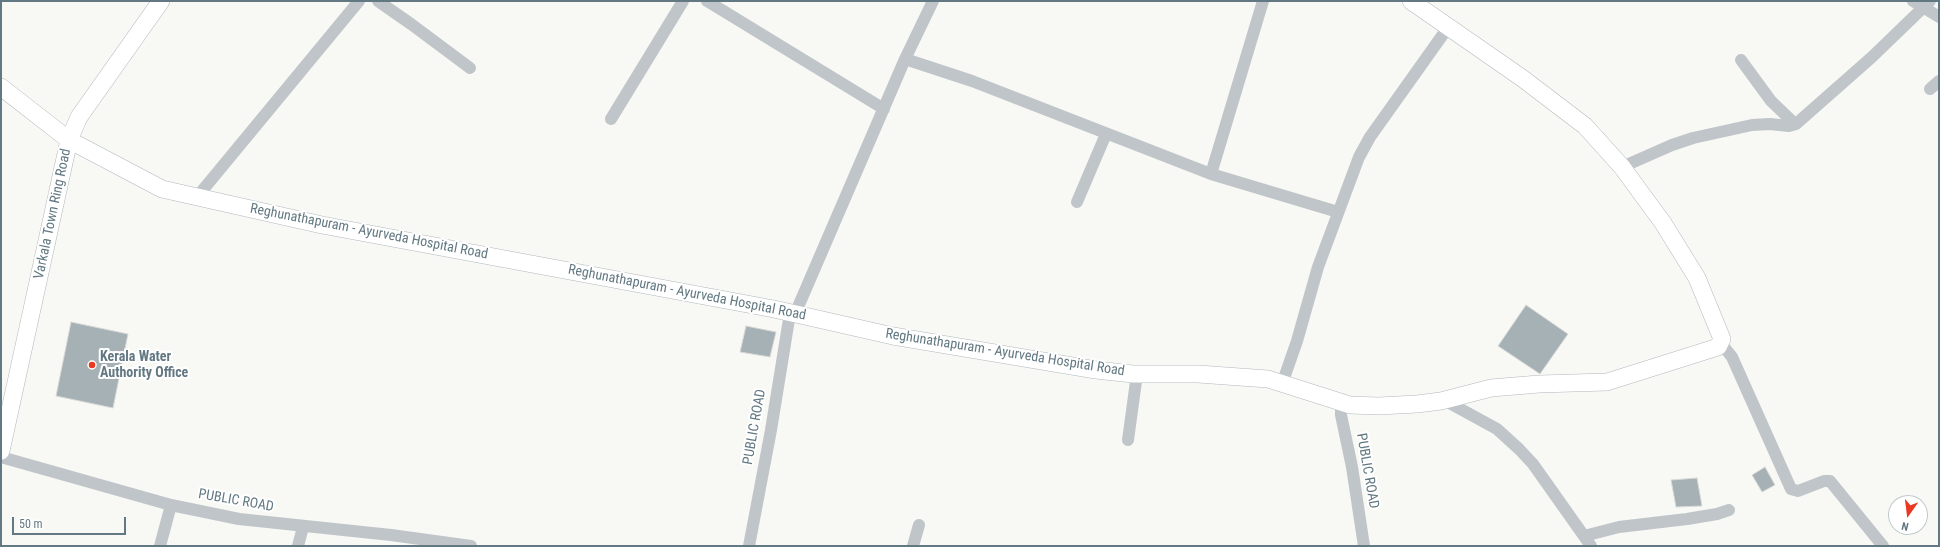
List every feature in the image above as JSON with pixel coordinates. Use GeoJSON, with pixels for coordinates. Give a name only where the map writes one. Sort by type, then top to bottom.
{"type":"FeatureCollection","features":[{"type":"Feature","properties":{"kind":"main road","name":"Varkala Town Ring Road"},"geometry":{"type":"LineString","coordinates":[[1,452],[69,140],[79,117],[161,1]]}},
{"type":"Feature","properties":{"kind":"main road"},"geometry":{"type":"LineString","coordinates":[[1411,1],[1449,26],[1585,126],[1622,167],[1663,223],[1697,278],[1722,339],[1720,342]]}},
{"type":"Feature","properties":{"kind":"main road","name":"Reghunathapuram - Ayurveda Hospital Road"},"geometry":{"type":"LineString","coordinates":[[1,87],[69,140],[162,189],[322,225],[792,313],[893,336],[1096,370],[1137,374],[1198,374],[1268,379],[1350,405],[1379,406],[1416,404],[1444,400],[1491,388],[1539,384],[1607,382],[1718,347],[1720,342]]}},
{"type":"Feature","properties":{"kind":"street"},"geometry":{"type":"LineString","coordinates":[[197,197],[360,1]]}},
{"type":"Feature","properties":{"kind":"street"},"geometry":{"type":"LineString","coordinates":[[378,1],[470,68]]}},
{"type":"Feature","properties":{"kind":"street"},"geometry":{"type":"LineString","coordinates":[[611,119],[683,1]]}},
{"type":"Feature","properties":{"kind":"street"},"geometry":{"type":"LineString","coordinates":[[707,1],[884,109]]}},
{"type":"Feature","properties":{"kind":"street","name":"PUBLIC ROAD"},"geometry":{"type":"LineString","coordinates":[[749,546],[792,313],[905,59],[933,1]]}},
{"type":"Feature","properties":{"kind":"street"},"geometry":{"type":"LineString","coordinates":[[1211,174],[1264,1]]}},
{"type":"Feature","properties":{"kind":"street"},"geometry":{"type":"LineString","coordinates":[[1913,1],[1928,4],[1939,17]]}},
{"type":"Feature","properties":{"kind":"street"},"geometry":{"type":"LineString","coordinates":[[1622,167],[1672,145],[1693,138],[1752,125],[1770,124],[1789,126],[1795,124],[1810,113],[1928,4]]}},
{"type":"Feature","properties":{"kind":"street"},"geometry":{"type":"LineString","coordinates":[[1282,384],[1297,341],[1318,267],[1359,157],[1370,136],[1449,26]]}},
{"type":"Feature","properties":{"kind":"street"},"geometry":{"type":"LineString","coordinates":[[905,59],[972,82],[1211,174],[1338,212]]}},
{"type":"Feature","properties":{"kind":"street"},"geometry":{"type":"LineString","coordinates":[[1741,60],[1772,101],[1795,124]]}},
{"type":"Feature","properties":{"kind":"street"},"geometry":{"type":"LineString","coordinates":[[1930,89],[1939,81]]}},
{"type":"Feature","properties":{"kind":"street"},"geometry":{"type":"LineString","coordinates":[[1077,202],[1106,134]]}},
{"type":"Feature","properties":{"kind":"street"},"geometry":{"type":"LineString","coordinates":[[1720,342],[1732,357],[1791,489],[1798,491],[1824,480],[1830,481],[1883,546]]}},
{"type":"Feature","properties":{"kind":"street"},"geometry":{"type":"LineString","coordinates":[[1128,440],[1137,374]]}},
{"type":"Feature","properties":{"kind":"street"},"geometry":{"type":"LineString","coordinates":[[1444,400],[1497,429],[1519,449],[1533,464],[1587,541],[1619,527],[1687,519],[1717,514],[1729,510]]}},
{"type":"Feature","properties":{"kind":"street","name":"PUBLIC ROAD"},"geometry":{"type":"LineString","coordinates":[[1342,402],[1341,414],[1352,467],[1364,546]]}},
{"type":"Feature","properties":{"kind":"street","name":"PUBLIC ROAD"},"geometry":{"type":"LineString","coordinates":[[1,458],[172,505],[239,519],[303,527],[391,535],[453,545],[471,546]]}},
{"type":"Feature","properties":{"kind":"street"},"geometry":{"type":"LineString","coordinates":[[160,546],[172,505]]}},
{"type":"Feature","properties":{"kind":"street"},"geometry":{"type":"LineString","coordinates":[[913,546],[919,525]]}},
{"type":"Feature","properties":{"kind":"street"},"geometry":{"type":"LineString","coordinates":[[298,546],[303,527]]}},
{"type":"Feature","properties":{"kind":"building"},"geometry":{"type":"Polygon","coordinates":[[[1526,305],[1568,334],[1540,374],[1498,346],[1526,305]]]}},
{"type":"Feature","properties":{"kind":"building","name":"Kerala Water Authority Office"},"geometry":{"type":"Polygon","coordinates":[[[71,322],[128,334],[113,408],[56,396],[71,322]]]}},
{"type":"Feature","properties":{"kind":"building"},"geometry":{"type":"Polygon","coordinates":[[[746,326],[776,332],[770,357],[740,352],[746,326]]]}},
{"type":"Feature","properties":{"kind":"building"},"geometry":{"type":"Polygon","coordinates":[[[1765,467],[1775,485],[1762,492],[1752,475],[1765,467]]]}},
{"type":"Feature","properties":{"kind":"building"},"geometry":{"type":"Polygon","coordinates":[[[1697,478],[1702,506],[1676,507],[1671,480],[1697,478]]]}},
{"type":"Feature","properties":{"kind":"place","name":"Kerala Water Authority Office"},"geometry":{"type":"Point","coordinates":[92,365]}}]}
